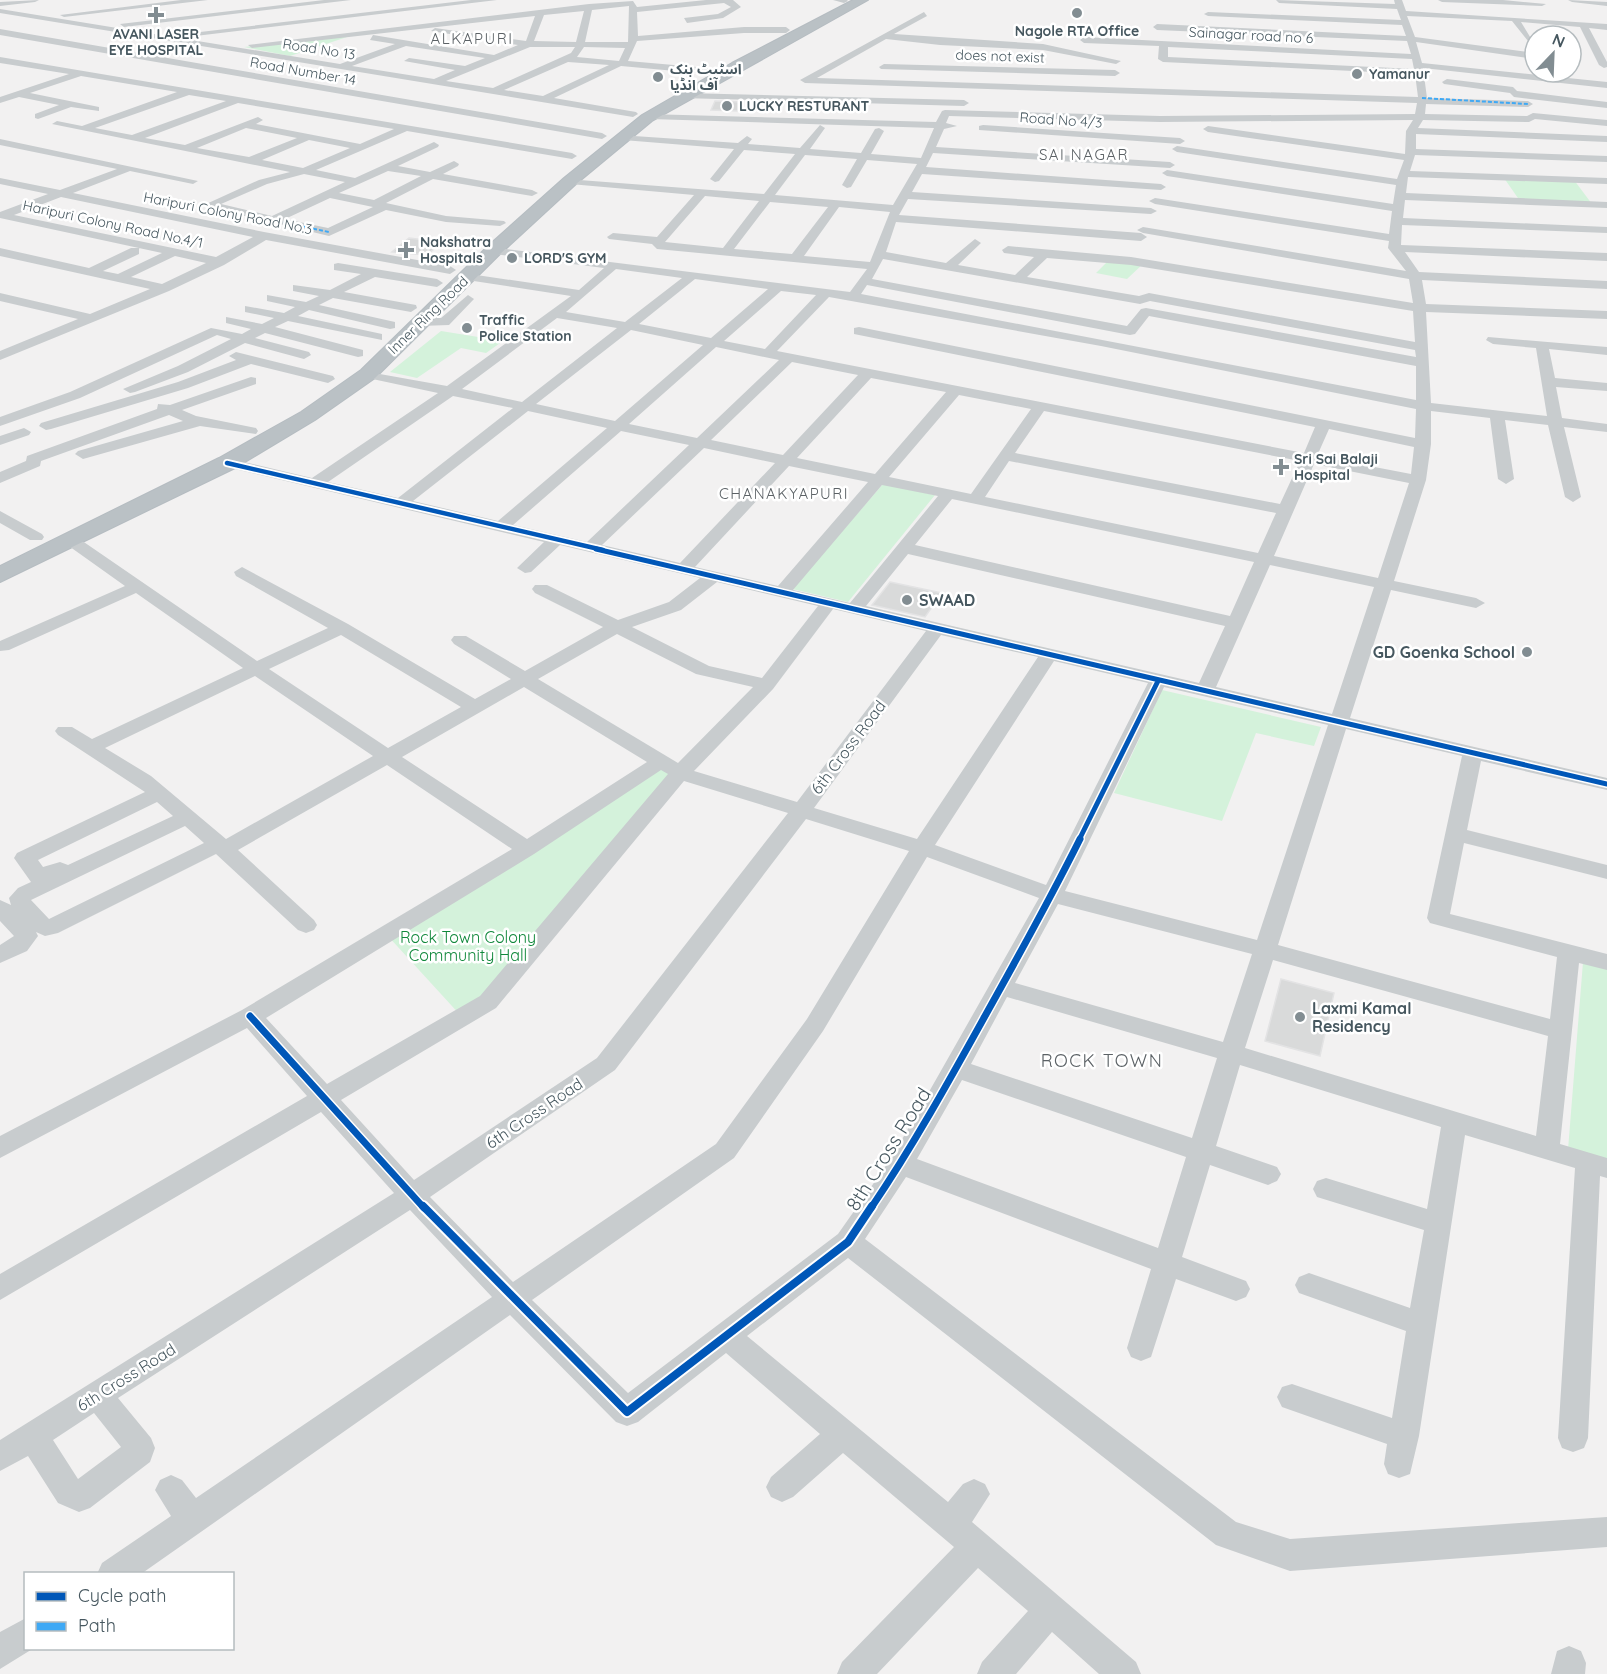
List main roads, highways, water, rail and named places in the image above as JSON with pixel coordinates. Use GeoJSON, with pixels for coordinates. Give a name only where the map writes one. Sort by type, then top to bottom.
{"type":"FeatureCollection","features":[{"type":"Feature","properties":{"kind":"highway","name":"Inner Ring Road"},"geometry":{"type":"LineString","coordinates":[[0,575],[227,463],[308,416],[368,374],[415,315],[500,224],[522,214],[570,181],[623,137],[641,115],[708,71],[842,0]]}},
{"type":"Feature","properties":{"kind":"highway","name":"Inner Ring Road"},"geometry":{"type":"LineString","coordinates":[[309,392],[328,379],[383,331],[415,315],[452,276],[494,250],[522,214],[532,193],[572,156],[602,135],[684,96],[862,0]]}},
{"type":"Feature","properties":{"kind":"highway"},"geometry":{"type":"LineString","coordinates":[[0,554],[251,431],[290,405]]}},
{"type":"Feature","properties":{"kind":"place","name":"Nagole RTA Office"},"geometry":{"type":"Point","coordinates":[1077,13]}},
{"type":"Feature","properties":{"kind":"place","name":"AVANI LASER EYE HOSPITAL"},"geometry":{"type":"Point","coordinates":[156,15]}},
{"type":"Feature","properties":{"kind":"place","name":"Yamanur"},"geometry":{"type":"Point","coordinates":[1357,74]}},
{"type":"Feature","properties":{"kind":"place","name":"اسٹیٹ بنک آف انڈیا"},"geometry":{"type":"Point","coordinates":[658,77]}},
{"type":"Feature","properties":{"kind":"place","name":"LUCKY RESTURANT"},"geometry":{"type":"Point","coordinates":[727,106]}},
{"type":"Feature","properties":{"kind":"place","name":"Nakshatra Hospitals"},"geometry":{"type":"Point","coordinates":[406,250]}},
{"type":"Feature","properties":{"kind":"place","name":"LORD'S GYM"},"geometry":{"type":"Point","coordinates":[512,258]}},
{"type":"Feature","properties":{"kind":"place","name":"Traffic Police Station"},"geometry":{"type":"Point","coordinates":[467,328]}},
{"type":"Feature","properties":{"kind":"place","name":"Sri Sai Balaji Hospital"},"geometry":{"type":"Point","coordinates":[1281,467]}},
{"type":"Feature","properties":{"kind":"place","name":"SWAAD"},"geometry":{"type":"Point","coordinates":[907,600]}},
{"type":"Feature","properties":{"kind":"place","name":"GD Goenka School"},"geometry":{"type":"Point","coordinates":[1527,652]}},
{"type":"Feature","properties":{"kind":"place","name":"Laxmi Kamal Residency"},"geometry":{"type":"Point","coordinates":[1300,1017]}},
{"type":"Feature","properties":{"kind":"district","name":"ALKAPURI"},"geometry":{"type":"Point","coordinates":[472,38]}},
{"type":"Feature","properties":{"kind":"district","name":"SAI NAGAR"},"geometry":{"type":"Point","coordinates":[1084,154]}},
{"type":"Feature","properties":{"kind":"district","name":"CHANAKYAPURI"},"geometry":{"type":"Point","coordinates":[784,493]}},
{"type":"Feature","properties":{"kind":"district","name":"ROCK TOWN"},"geometry":{"type":"Point","coordinates":[1102,1060]}},
{"type":"Feature","properties":{"kind":"park label","name":"Rock Town Colony Community Hall"},"geometry":{"type":"Point","coordinates":[468,946]}}]}
